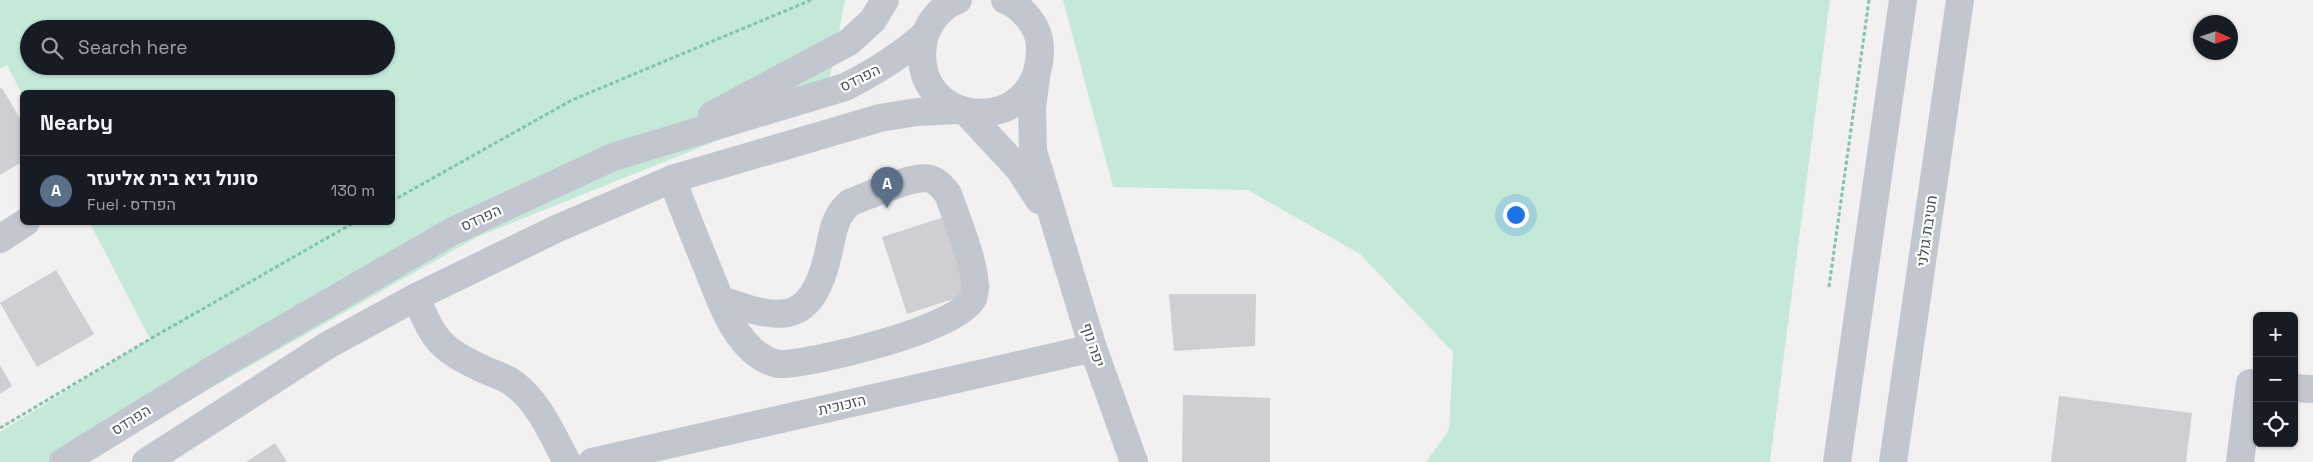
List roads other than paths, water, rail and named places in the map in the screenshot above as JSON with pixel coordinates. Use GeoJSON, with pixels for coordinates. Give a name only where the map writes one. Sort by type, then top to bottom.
{"type":"FeatureCollection","features":[{"type":"Feature","properties":{"kind":"street"},"geometry":{"type":"LineString","coordinates":[[657,144],[849,42],[874,20],[885,0]]}},
{"type":"Feature","properties":{"kind":"street","name":"הפרדס"},"geometry":{"type":"LineString","coordinates":[[63,462],[219,366],[451,232],[613,157],[845,87],[876,72],[907,51],[931,17],[958,0]]}},
{"type":"Feature","properties":{"kind":"street","name":"יפה נוף"},"geometry":{"type":"LineString","coordinates":[[1006,0],[1022,11],[1034,25],[1040,42],[1040,61],[1032,107],[1033,151],[1093,348],[1134,462]]}},
{"type":"Feature","properties":{"kind":"street"},"geometry":{"type":"LineString","coordinates":[[1837,462],[1903,0]]}},
{"type":"Feature","properties":{"kind":"street","name":"חטיבת גולני"},"geometry":{"type":"LineString","coordinates":[[1893,462],[1960,0]]}},
{"type":"Feature","properties":{"kind":"street","name":"יפה נוף"},"geometry":{"type":"LineString","coordinates":[[931,17],[922,51],[923,68],[928,83],[938,96],[963,111],[1019,169],[1057,226]]}},
{"type":"Feature","properties":{"kind":"street"},"geometry":{"type":"LineString","coordinates":[[146,462],[328,345],[416,297],[556,229],[672,179],[880,118],[917,112],[963,111],[988,114],[1008,108],[1024,95],[1036,78]]}},
{"type":"Feature","properties":{"kind":"street"},"geometry":{"type":"LineString","coordinates":[[672,179],[720,299],[733,325],[749,348],[763,358],[780,364],[854,350],[942,323],[964,309],[974,298],[976,279],[948,194],[940,184],[930,179],[916,179],[851,202],[842,209],[836,221],[826,265],[818,285],[801,307],[790,313],[774,316],[753,312],[720,299]]}},
{"type":"Feature","properties":{"kind":"street"},"geometry":{"type":"LineString","coordinates":[[0,239],[21,225]]}},
{"type":"Feature","properties":{"kind":"street"},"geometry":{"type":"LineString","coordinates":[[416,297],[428,326],[443,347],[456,356],[512,382],[532,401],[567,462]]}},
{"type":"Feature","properties":{"kind":"street","name":"הזכוכית"},"geometry":{"type":"LineString","coordinates":[[592,462],[1093,348]]}},
{"type":"Feature","properties":{"kind":"street"},"geometry":{"type":"LineString","coordinates":[[2240,462],[2250,383],[2253,383]]}},
{"type":"Feature","properties":{"kind":"street"},"geometry":{"type":"LineString","coordinates":[[2298,388],[2313,389]]}},
{"type":"Feature","properties":{"kind":"place","name":"סונול גיא בית אליעזר"},"geometry":{"type":"Point","coordinates":[887,208]}}]}
